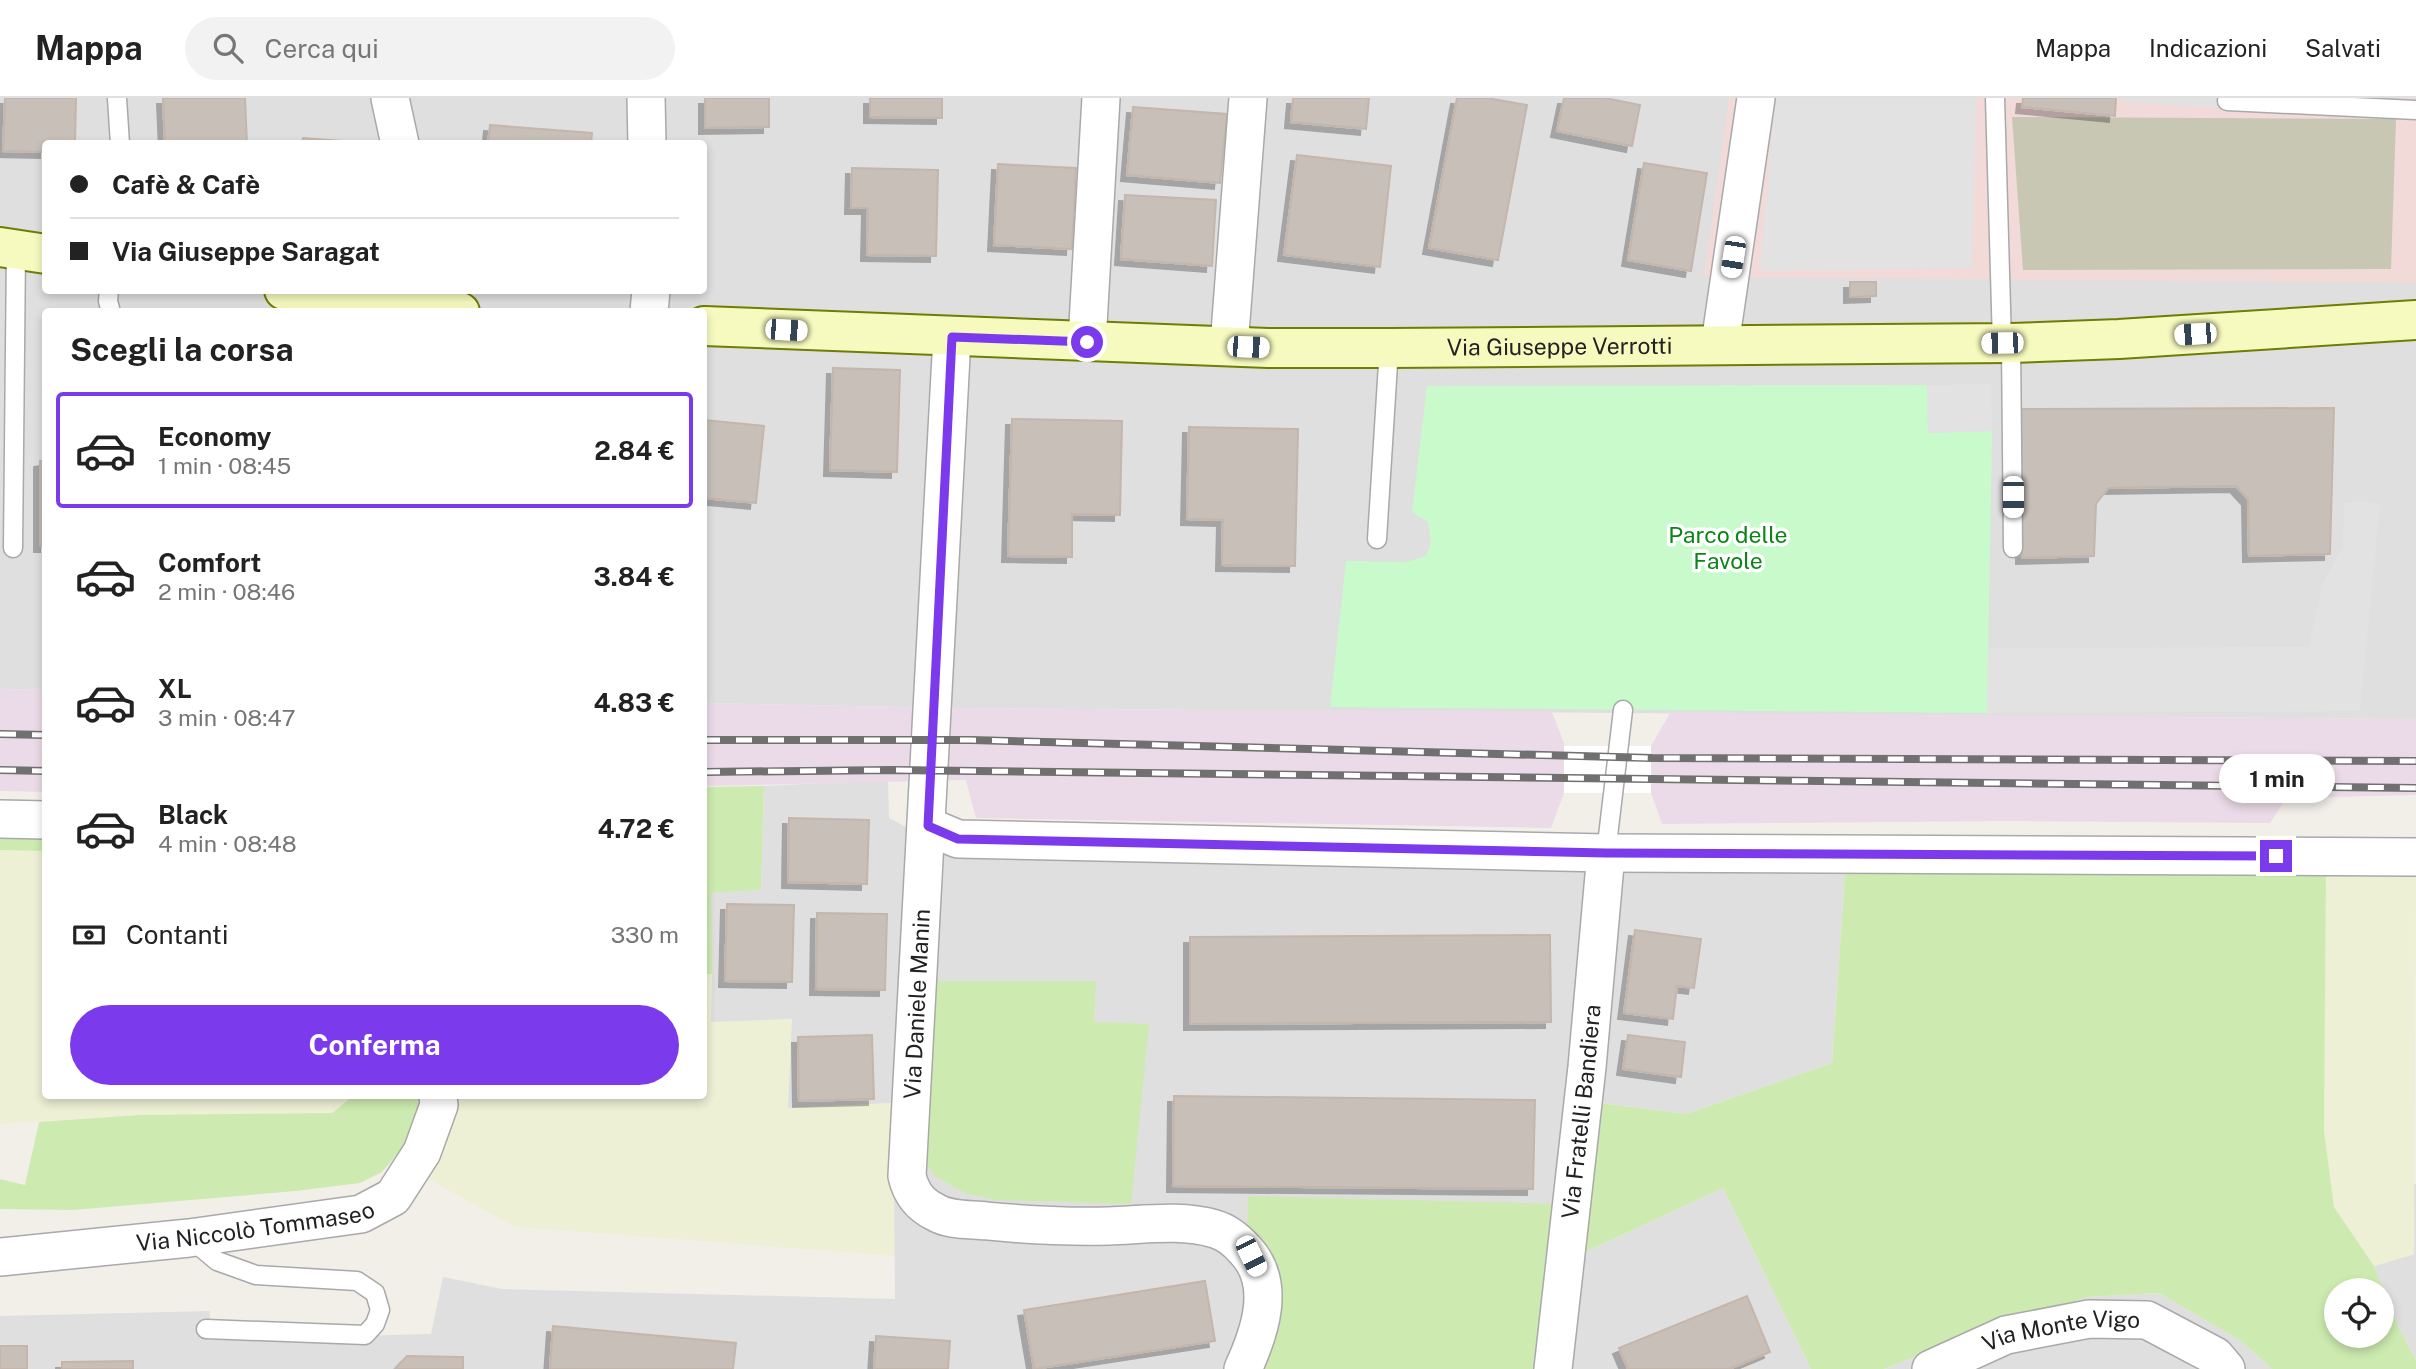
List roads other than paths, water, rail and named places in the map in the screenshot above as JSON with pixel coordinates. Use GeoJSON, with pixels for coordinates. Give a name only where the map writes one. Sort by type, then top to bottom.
{"type":"FeatureCollection","features":[{"type":"Feature","properties":{"kind":"street"},"geometry":{"type":"LineString","coordinates":[[390,98],[399,140]]}},
{"type":"Feature","properties":{"kind":"street"},"geometry":{"type":"LineString","coordinates":[[646,98],[647,140]]}},
{"type":"Feature","properties":{"kind":"street"},"geometry":{"type":"LineString","coordinates":[[1087,342],[1101,98]]}},
{"type":"Feature","properties":{"kind":"street"},"geometry":{"type":"LineString","coordinates":[[1229,346],[1248,98]]}},
{"type":"Feature","properties":{"kind":"street"},"geometry":{"type":"LineString","coordinates":[[1720,344],[1756,98]]}},
{"type":"Feature","properties":{"kind":"street"},"geometry":{"type":"LineString","coordinates":[[289,298],[436,306]]}},
{"type":"Feature","properties":{"kind":"street","name":"Via Giuseppe Verrotti"},"geometry":{"type":"LineString","coordinates":[[707,326],[1087,342],[1389,348],[2007,343],[2119,339],[2416,320]]}},
{"type":"Feature","properties":{"kind":"street","name":"Via Daniele Manin"},"geometry":{"type":"LineString","coordinates":[[952,337],[928,826],[907,1176],[910,1189],[919,1201],[946,1217],[1052,1227],[1188,1224],[1216,1229],[1238,1242],[1251,1256],[1261,1276],[1264,1298],[1261,1319],[1254,1345],[1243,1369]]}},
{"type":"Feature","properties":{"kind":"street"},"geometry":{"type":"LineString","coordinates":[[0,819],[42,820]]}},
{"type":"Feature","properties":{"kind":"street"},"geometry":{"type":"LineString","coordinates":[[928,826],[958,839],[1606,853],[2416,856]]}},
{"type":"Feature","properties":{"kind":"street","name":"Via Fratelli Bandiera"},"geometry":{"type":"LineString","coordinates":[[1553,1369],[1587,1067],[1606,853]]}},
{"type":"Feature","properties":{"kind":"street","name":"Via Niccolò Tommaseo"},"geometry":{"type":"LineString","coordinates":[[0,1257],[189,1238],[361,1214],[393,1197],[422,1152],[439,1105],[438,1099]]}},
{"type":"Feature","properties":{"kind":"street","name":"Via Monte Vigo"},"geometry":{"type":"LineString","coordinates":[[1931,1369],[2006,1335],[2089,1319],[2147,1320],[2215,1356],[2226,1369]]}},
{"type":"Feature","properties":{"kind":"lane"},"geometry":{"type":"LineString","coordinates":[[117,98],[120,140]]}},
{"type":"Feature","properties":{"kind":"lane"},"geometry":{"type":"LineString","coordinates":[[1995,98],[2007,343],[2013,548]]}},
{"type":"Feature","properties":{"kind":"lane"},"geometry":{"type":"LineString","coordinates":[[2227,101],[2416,110]]}},
{"type":"Feature","properties":{"kind":"lane"},"geometry":{"type":"LineString","coordinates":[[13,548],[20,250]]}},
{"type":"Feature","properties":{"kind":"lane"},"geometry":{"type":"LineString","coordinates":[[1377,539],[1389,348]]}},
{"type":"Feature","properties":{"kind":"lane"},"geometry":{"type":"LineString","coordinates":[[1606,853],[1623,710]]}},
{"type":"Feature","properties":{"kind":"lane"},"geometry":{"type":"LineString","coordinates":[[189,1238],[217,1261],[256,1275],[357,1281],[375,1293],[380,1310],[375,1324],[365,1335],[206,1329]]}},
{"type":"Feature","properties":{"kind":"railway"},"geometry":{"type":"LineString","coordinates":[[0,734],[42,735]]}},
{"type":"Feature","properties":{"kind":"railway"},"geometry":{"type":"LineString","coordinates":[[707,740],[971,740],[1652,758],[2416,761]]}},
{"type":"Feature","properties":{"kind":"railway"},"geometry":{"type":"LineString","coordinates":[[0,770],[42,771]]}},
{"type":"Feature","properties":{"kind":"railway"},"geometry":{"type":"LineString","coordinates":[[707,772],[892,770],[2416,788]]}},
{"type":"Feature","properties":{"kind":"park label","name":"Parco delle Favole"},"geometry":{"type":"Point","coordinates":[1728,548]}}]}
